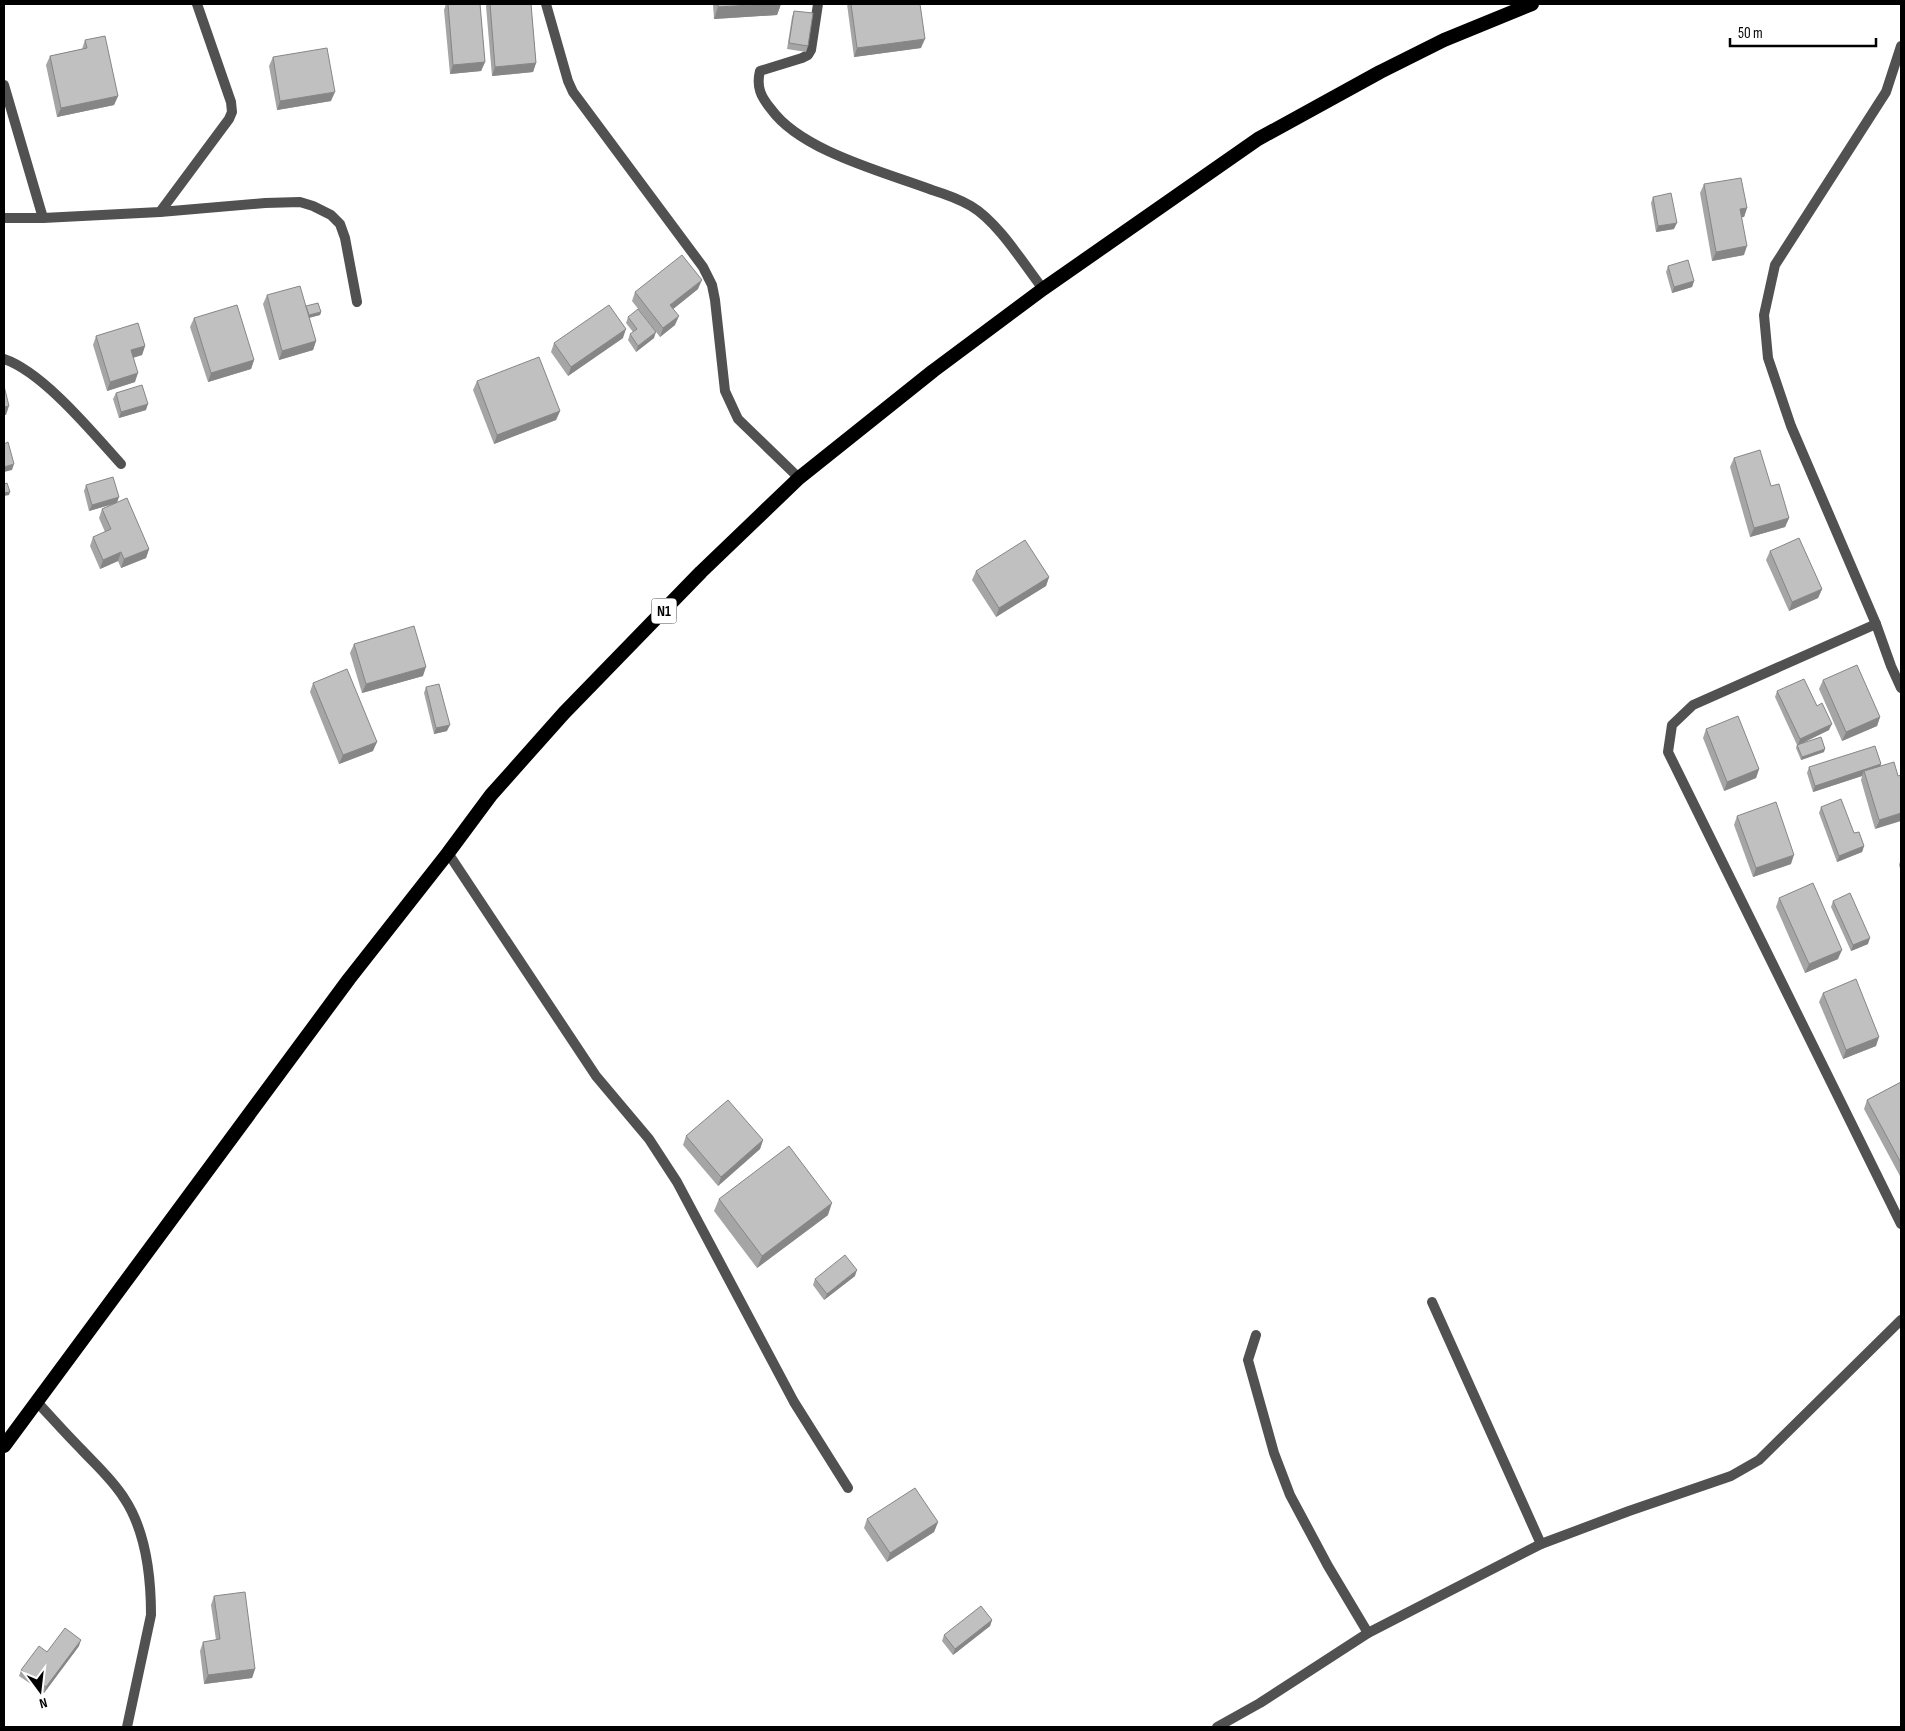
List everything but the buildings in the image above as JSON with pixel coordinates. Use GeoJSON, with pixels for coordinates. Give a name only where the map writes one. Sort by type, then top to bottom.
{"type":"FeatureCollection","features":[{"type":"Feature","properties":{"kind":"highway","name":"N1"},"geometry":{"type":"LineString","coordinates":[[4,1446],[349,979],[491,795],[564,713],[701,572],[799,478],[933,371],[1043,289],[1258,139],[1380,72],[1444,40],[1532,4]]}},
{"type":"Feature","properties":{"kind":"street"},"geometry":{"type":"LineString","coordinates":[[160,212],[224,127],[232,112],[231,102],[197,4]]}},
{"type":"Feature","properties":{"kind":"street"},"geometry":{"type":"LineString","coordinates":[[546,4],[568,81],[573,92],[703,267],[712,285],[725,391],[738,419],[799,478]]}},
{"type":"Feature","properties":{"kind":"street"},"geometry":{"type":"LineString","coordinates":[[818,4],[808,55],[760,71],[759,91],[762,99],[775,116],[804,139],[835,155],[941,193],[970,206],[990,220],[1043,289]]}},
{"type":"Feature","properties":{"kind":"street"},"geometry":{"type":"LineString","coordinates":[[1901,46],[1886,92],[1775,265],[1764,315],[1768,358],[1790,426],[1876,624],[1901,688]]}},
{"type":"Feature","properties":{"kind":"street"},"geometry":{"type":"LineString","coordinates":[[4,85],[43,218]]}},
{"type":"Feature","properties":{"kind":"street"},"geometry":{"type":"LineString","coordinates":[[4,218],[160,212],[300,202],[331,215],[340,224],[345,238],[357,302]]}},
{"type":"Feature","properties":{"kind":"street"},"geometry":{"type":"LineString","coordinates":[[4,359],[20,365],[52,392],[81,420],[121,464]]}},
{"type":"Feature","properties":{"kind":"street"},"geometry":{"type":"LineString","coordinates":[[1876,624],[1692,705],[1672,725],[1668,752],[1901,1224]]}},
{"type":"Feature","properties":{"kind":"street"},"geometry":{"type":"LineString","coordinates":[[1891,666],[1901,662]]}},
{"type":"Feature","properties":{"kind":"street"},"geometry":{"type":"LineString","coordinates":[[448,853],[596,1076],[649,1139],[677,1182],[794,1402],[848,1488]]}},
{"type":"Feature","properties":{"kind":"street"},"geometry":{"type":"LineString","coordinates":[[1432,1302],[1541,1544]]}},
{"type":"Feature","properties":{"kind":"street"},"geometry":{"type":"LineString","coordinates":[[1217,1727],[1260,1703],[1368,1633],[1541,1544],[1731,1476],[1759,1460],[1901,1320]]}},
{"type":"Feature","properties":{"kind":"street"},"geometry":{"type":"LineString","coordinates":[[1256,1335],[1248,1360],[1274,1453],[1290,1495],[1328,1566],[1368,1633]]}},
{"type":"Feature","properties":{"kind":"street"},"geometry":{"type":"LineString","coordinates":[[37,1402],[109,1478],[125,1499],[142,1540],[150,1590],[151,1615],[128,1727]]}}]}
